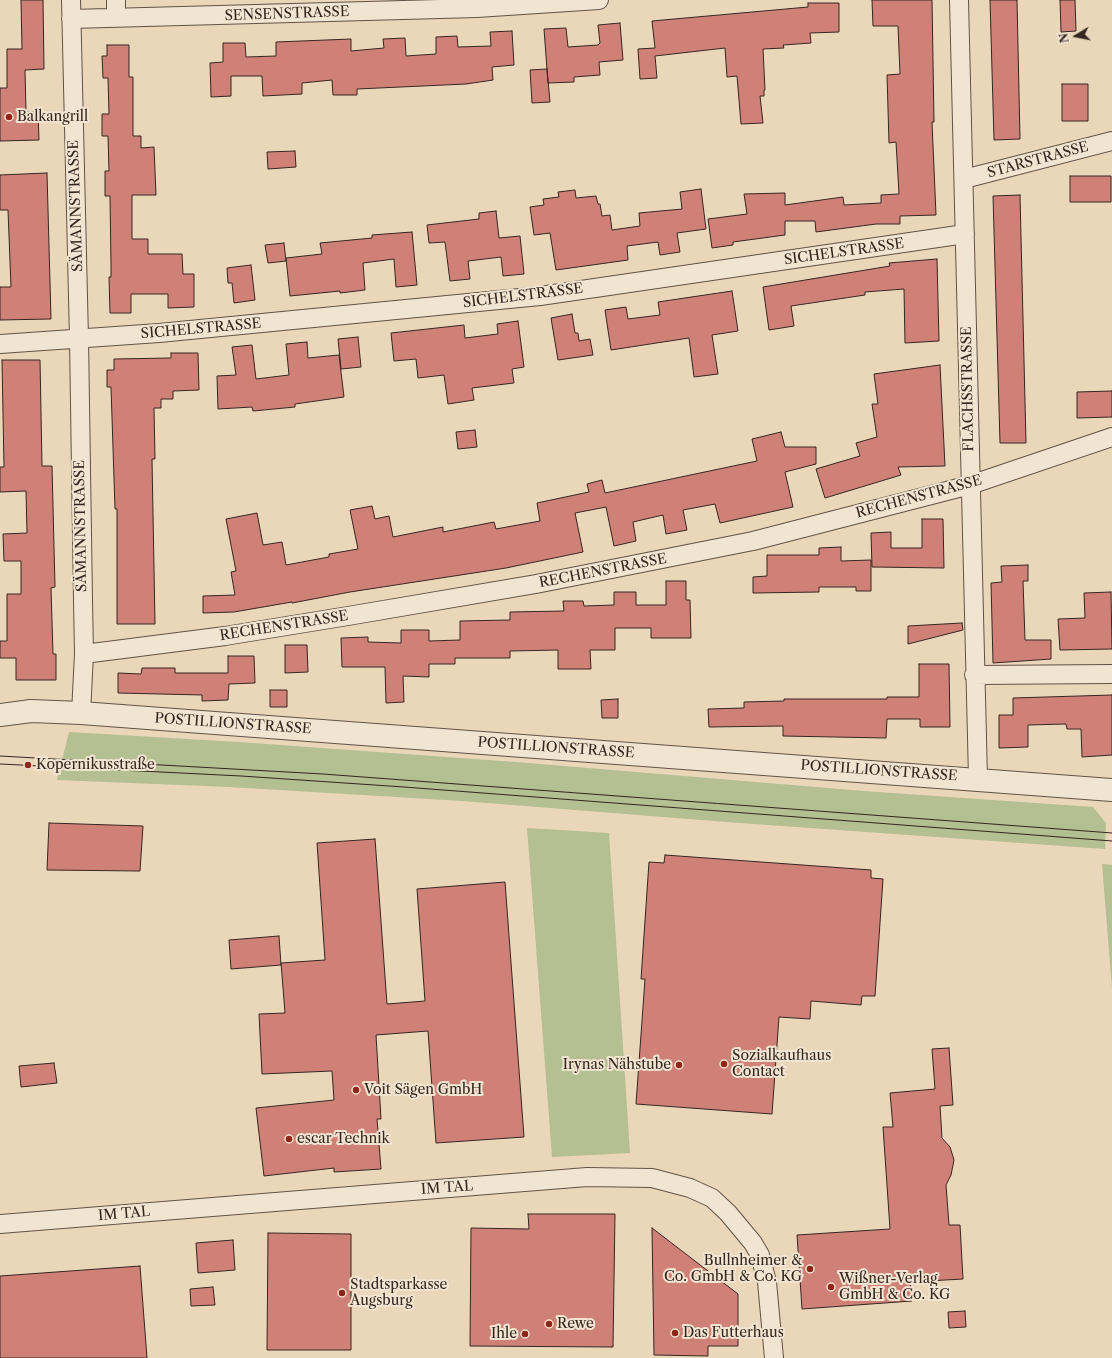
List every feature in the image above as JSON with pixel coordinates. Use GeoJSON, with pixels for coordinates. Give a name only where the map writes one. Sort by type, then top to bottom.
{"type":"FeatureCollection","features":[{"type":"Feature","properties":{"kind":"street","name":"SÄMANNSTRASSE"},"geometry":{"type":"LineString","coordinates":[[71,0],[79,339],[84,654],[81,713]]}},
{"type":"Feature","properties":{"kind":"street"},"geometry":{"type":"LineString","coordinates":[[116,0],[116,18]]}},
{"type":"Feature","properties":{"kind":"street","name":"SENSENSTRASSE"},"geometry":{"type":"LineString","coordinates":[[71,19],[476,8],[599,0]]}},
{"type":"Feature","properties":{"kind":"street","name":"FLACHSSTRASSE"},"geometry":{"type":"LineString","coordinates":[[959,0],[974,675],[978,778]]}},
{"type":"Feature","properties":{"kind":"street","name":"STARSTRASSE"},"geometry":{"type":"LineString","coordinates":[[964,179],[1112,141]]}},
{"type":"Feature","properties":{"kind":"street","name":"SICHELSTRASSE"},"geometry":{"type":"LineString","coordinates":[[79,339],[540,296],[965,234]]}},
{"type":"Feature","properties":{"kind":"street"},"geometry":{"type":"LineString","coordinates":[[0,344],[79,339]]}},
{"type":"Feature","properties":{"kind":"street","name":"RECHENSTRASSE"},"geometry":{"type":"LineString","coordinates":[[84,654],[225,636],[536,584],[753,541],[970,484],[1112,437]]}},
{"type":"Feature","properties":{"kind":"street"},"geometry":{"type":"LineString","coordinates":[[974,675],[1112,674]]}},
{"type":"Feature","properties":{"kind":"street","name":"POSTILLIONSTRASSE"},"geometry":{"type":"LineString","coordinates":[[0,715],[31,711],[81,713],[978,778],[1112,790]]}},
{"type":"Feature","properties":{"kind":"street","name":"IM TAL"},"geometry":{"type":"LineString","coordinates":[[0,1224],[587,1177],[652,1178],[690,1188],[712,1198],[728,1213],[753,1243],[760,1255],[767,1282],[774,1358]]}},
{"type":"Feature","properties":{"kind":"green space"},"geometry":{"type":"Polygon","coordinates":[[[69,732],[239,742],[516,762],[864,791],[1093,807],[1106,823],[1105,849],[726,822],[462,801],[229,787],[57,780],[69,732]]]}},
{"type":"Feature","properties":{"kind":"green space"},"geometry":{"type":"Polygon","coordinates":[[[527,828],[609,833],[630,1153],[552,1157],[527,828]]]}},
{"type":"Feature","properties":{"kind":"green space"},"geometry":{"type":"Polygon","coordinates":[[[1102,864],[1112,865],[1112,988],[1102,864]]]}},
{"type":"Feature","properties":{"kind":"building"},"geometry":{"type":"Polygon","coordinates":[[[21,0],[43,0],[44,69],[25,70],[26,112],[38,112],[39,140],[0,141],[0,88],[7,88],[7,49],[22,49],[21,0]]]}},
{"type":"Feature","properties":{"kind":"building"},"geometry":{"type":"Polygon","coordinates":[[[872,0],[932,0],[934,122],[932,122],[936,215],[900,216],[900,224],[876,224],[816,232],[815,221],[785,221],[785,235],[733,242],[733,245],[712,248],[708,219],[747,214],[744,194],[785,193],[785,205],[843,197],[844,205],[881,203],[881,195],[899,194],[896,142],[889,143],[887,75],[900,74],[898,26],[873,26],[872,0]]]}},
{"type":"Feature","properties":{"kind":"building"},"geometry":{"type":"Polygon","coordinates":[[[990,0],[1017,0],[1020,139],[994,140],[990,0]]]}},
{"type":"Feature","properties":{"kind":"building"},"geometry":{"type":"Polygon","coordinates":[[[1060,0],[1075,0],[1076,31],[1061,32],[1060,0]]]}},
{"type":"Feature","properties":{"kind":"building"},"geometry":{"type":"Polygon","coordinates":[[[808,3],[839,3],[839,32],[810,33],[811,43],[783,45],[784,48],[763,49],[765,90],[764,96],[760,96],[763,123],[741,124],[737,76],[727,77],[725,48],[655,56],[657,78],[640,79],[638,49],[655,48],[652,21],[808,7],[808,3]]]}},
{"type":"Feature","properties":{"kind":"building"},"geometry":{"type":"Polygon","coordinates":[[[620,23],[623,60],[599,62],[600,75],[574,77],[574,82],[548,83],[544,29],[566,28],[568,47],[598,45],[600,43],[598,25],[620,23]]]}},
{"type":"Feature","properties":{"kind":"building"},"geometry":{"type":"Polygon","coordinates":[[[512,31],[514,65],[492,67],[493,80],[466,84],[357,89],[357,95],[333,95],[332,80],[302,83],[302,94],[263,96],[262,76],[231,76],[231,96],[211,97],[210,63],[223,62],[223,43],[245,43],[246,57],[276,56],[276,42],[351,39],[351,51],[384,48],[383,39],[405,38],[406,56],[436,54],[436,37],[457,36],[458,47],[491,46],[490,32],[512,31]]]}},
{"type":"Feature","properties":{"kind":"building"},"geometry":{"type":"Polygon","coordinates":[[[107,45],[129,45],[129,77],[133,77],[133,136],[141,136],[141,148],[154,147],[156,195],[132,195],[132,239],[148,239],[148,254],[182,254],[183,274],[194,274],[194,307],[168,308],[168,294],[131,294],[131,313],[110,313],[110,196],[105,196],[105,171],[109,171],[108,136],[102,136],[102,114],[109,114],[108,78],[103,78],[102,56],[107,56],[107,45]]]}},
{"type":"Feature","properties":{"kind":"building"},"geometry":{"type":"Polygon","coordinates":[[[547,69],[550,102],[532,103],[530,70],[547,69]]]}},
{"type":"Feature","properties":{"kind":"building"},"geometry":{"type":"Polygon","coordinates":[[[1062,84],[1088,84],[1088,121],[1062,121],[1062,84]]]}},
{"type":"Feature","properties":{"kind":"building"},"geometry":{"type":"Polygon","coordinates":[[[295,151],[296,167],[268,169],[267,152],[295,151]]]}},
{"type":"Feature","properties":{"kind":"building"},"geometry":{"type":"Polygon","coordinates":[[[47,173],[51,319],[0,320],[0,287],[11,287],[8,210],[0,210],[0,175],[47,173]]]}},
{"type":"Feature","properties":{"kind":"building"},"geometry":{"type":"Polygon","coordinates":[[[1070,176],[1111,176],[1111,202],[1070,202],[1070,176]]]}},
{"type":"Feature","properties":{"kind":"building"},"geometry":{"type":"Polygon","coordinates":[[[701,189],[706,229],[677,233],[680,252],[660,255],[658,242],[627,246],[628,260],[556,270],[550,233],[534,235],[530,207],[544,205],[543,199],[559,197],[558,192],[575,190],[576,198],[596,196],[598,204],[600,204],[602,216],[610,215],[612,230],[640,226],[639,213],[682,209],[680,192],[701,189]]]}},
{"type":"Feature","properties":{"kind":"building"},"geometry":{"type":"Polygon","coordinates":[[[1020,195],[1026,443],[1000,443],[993,196],[1020,195]]]}},
{"type":"Feature","properties":{"kind":"building"},"geometry":{"type":"Polygon","coordinates":[[[496,211],[499,238],[520,236],[524,274],[503,276],[501,257],[468,261],[470,279],[450,281],[445,242],[429,243],[427,225],[479,219],[479,213],[496,211]]]}},
{"type":"Feature","properties":{"kind":"building"},"geometry":{"type":"Polygon","coordinates":[[[412,232],[417,285],[396,287],[394,259],[363,263],[365,290],[290,296],[286,258],[322,254],[320,243],[372,238],[372,235],[412,232]]]}},
{"type":"Feature","properties":{"kind":"building"},"geometry":{"type":"Polygon","coordinates":[[[284,243],[286,261],[268,263],[265,245],[284,243]]]}},
{"type":"Feature","properties":{"kind":"building"},"geometry":{"type":"Polygon","coordinates":[[[937,259],[939,341],[905,343],[904,289],[865,292],[865,295],[791,306],[794,326],[769,330],[763,287],[890,266],[889,263],[937,259]]]}},
{"type":"Feature","properties":{"kind":"building"},"geometry":{"type":"Polygon","coordinates":[[[251,265],[255,300],[234,303],[232,283],[228,283],[227,268],[251,265]]]}},
{"type":"Feature","properties":{"kind":"building"},"geometry":{"type":"Polygon","coordinates":[[[732,291],[738,331],[712,335],[718,374],[694,377],[689,338],[611,350],[605,310],[626,307],[628,319],[660,315],[658,302],[732,291]]]}},
{"type":"Feature","properties":{"kind":"building"},"geometry":{"type":"Polygon","coordinates":[[[572,314],[575,333],[578,333],[579,341],[590,339],[593,355],[558,360],[551,318],[572,314]]]}},
{"type":"Feature","properties":{"kind":"building"},"geometry":{"type":"Polygon","coordinates":[[[518,321],[524,367],[512,369],[514,383],[472,388],[474,400],[448,404],[444,375],[418,378],[416,359],[394,361],[391,333],[464,325],[465,338],[498,334],[497,324],[518,321]]]}},
{"type":"Feature","properties":{"kind":"building"},"geometry":{"type":"Polygon","coordinates":[[[358,337],[361,367],[341,369],[338,339],[358,337]]]}},
{"type":"Feature","properties":{"kind":"building"},"geometry":{"type":"Polygon","coordinates":[[[307,342],[308,358],[339,355],[344,397],[295,404],[295,407],[253,411],[252,407],[218,409],[217,376],[236,375],[232,347],[252,345],[256,379],[289,375],[286,344],[307,342]]]}},
{"type":"Feature","properties":{"kind":"building"},"geometry":{"type":"Polygon","coordinates":[[[171,353],[198,353],[199,390],[173,391],[173,399],[161,399],[161,408],[154,408],[155,459],[152,459],[155,624],[117,624],[117,509],[115,509],[111,387],[107,387],[107,370],[114,370],[114,359],[171,358],[171,353]]]}},
{"type":"Feature","properties":{"kind":"building"},"geometry":{"type":"Polygon","coordinates":[[[2,360],[40,360],[42,466],[52,466],[55,587],[51,588],[53,654],[56,654],[56,680],[16,680],[16,658],[0,658],[0,641],[7,641],[7,594],[21,594],[21,561],[4,561],[3,534],[27,533],[26,491],[0,492],[0,467],[4,467],[2,360]]]}},
{"type":"Feature","properties":{"kind":"building"},"geometry":{"type":"Polygon","coordinates":[[[940,365],[945,466],[898,467],[901,475],[825,498],[816,469],[860,456],[856,443],[877,437],[872,404],[878,404],[874,374],[940,365]]]}},
{"type":"Feature","properties":{"kind":"building"},"geometry":{"type":"Polygon","coordinates":[[[1112,391],[1112,417],[1077,418],[1077,392],[1112,391]]]}},
{"type":"Feature","properties":{"kind":"building"},"geometry":{"type":"Polygon","coordinates":[[[475,430],[477,447],[458,449],[456,432],[475,430]]]}},
{"type":"Feature","properties":{"kind":"building"},"geometry":{"type":"Polygon","coordinates":[[[781,432],[785,447],[816,447],[816,464],[785,472],[793,507],[720,523],[715,504],[683,510],[687,530],[666,534],[663,515],[633,522],[636,541],[614,546],[606,507],[575,513],[583,552],[506,568],[350,592],[292,603],[234,612],[203,613],[203,596],[235,595],[231,572],[236,571],[226,519],[257,513],[263,545],[282,542],[286,565],[329,557],[329,554],[358,549],[350,510],[372,506],[375,519],[389,516],[393,537],[443,527],[443,532],[494,522],[496,529],[540,521],[537,503],[589,492],[587,484],[602,480],[605,493],[757,461],[752,439],[781,432]]]}},
{"type":"Feature","properties":{"kind":"building"},"geometry":{"type":"Polygon","coordinates":[[[922,519],[943,519],[944,568],[872,567],[871,533],[891,532],[891,548],[922,548],[922,519]]]}},
{"type":"Feature","properties":{"kind":"building"},"geometry":{"type":"Polygon","coordinates":[[[841,547],[841,561],[871,560],[871,591],[856,591],[856,587],[819,587],[819,592],[753,593],[753,577],[767,576],[767,555],[819,555],[819,548],[841,547]]]}},
{"type":"Feature","properties":{"kind":"building"},"geometry":{"type":"Polygon","coordinates":[[[1028,565],[1028,581],[1023,581],[1025,640],[1051,640],[1051,659],[993,663],[991,583],[1002,582],[1001,566],[1028,565]]]}},
{"type":"Feature","properties":{"kind":"building"},"geometry":{"type":"Polygon","coordinates":[[[666,581],[686,581],[686,600],[690,600],[691,638],[651,638],[651,628],[615,628],[615,650],[590,650],[591,669],[558,669],[558,650],[510,651],[510,658],[455,658],[455,664],[429,664],[429,677],[403,676],[404,702],[386,703],[385,667],[342,667],[341,638],[368,637],[368,642],[401,643],[401,630],[429,630],[429,641],[460,640],[460,621],[510,620],[510,612],[564,611],[563,601],[583,601],[584,606],[614,605],[614,592],[636,592],[636,605],[666,605],[666,581]]]}},
{"type":"Feature","properties":{"kind":"building"},"geometry":{"type":"Polygon","coordinates":[[[1111,592],[1112,649],[1060,650],[1058,619],[1085,618],[1084,593],[1111,592]]]}},
{"type":"Feature","properties":{"kind":"building"},"geometry":{"type":"Polygon","coordinates":[[[962,623],[963,630],[908,644],[908,626],[962,623]]]}},
{"type":"Feature","properties":{"kind":"building"},"geometry":{"type":"Polygon","coordinates":[[[285,645],[307,645],[308,672],[285,673],[285,645]]]}},
{"type":"Feature","properties":{"kind":"building"},"geometry":{"type":"Polygon","coordinates":[[[228,656],[254,656],[255,683],[229,684],[228,700],[202,701],[202,695],[118,693],[118,673],[141,674],[142,668],[175,668],[175,673],[228,673],[228,656]]]}},
{"type":"Feature","properties":{"kind":"building"},"geometry":{"type":"Polygon","coordinates":[[[919,664],[949,664],[950,727],[920,727],[920,719],[887,719],[886,738],[783,736],[783,726],[709,727],[708,709],[744,708],[744,702],[784,701],[784,699],[887,699],[887,697],[919,697],[919,664]]]}},
{"type":"Feature","properties":{"kind":"building"},"geometry":{"type":"Polygon","coordinates":[[[270,690],[287,690],[287,707],[270,707],[270,690]]]}},
{"type":"Feature","properties":{"kind":"building"},"geometry":{"type":"Polygon","coordinates":[[[1112,695],[1112,755],[1082,757],[1081,729],[1067,729],[1066,724],[1028,725],[1028,747],[999,748],[999,715],[1013,715],[1013,698],[1112,695]]]}},
{"type":"Feature","properties":{"kind":"building"},"geometry":{"type":"Polygon","coordinates":[[[618,699],[618,718],[602,718],[601,700],[618,699]]]}},
{"type":"Feature","properties":{"kind":"building"},"geometry":{"type":"Polygon","coordinates":[[[49,823],[143,826],[140,871],[47,870],[49,823]]]}},
{"type":"Feature","properties":{"kind":"building"},"geometry":{"type":"Polygon","coordinates":[[[375,839],[387,1004],[425,1001],[417,889],[505,882],[524,1137],[436,1143],[428,1031],[376,1035],[381,1119],[377,1119],[381,1169],[334,1172],[334,1168],[264,1176],[256,1108],[334,1100],[332,1071],[262,1074],[259,1014],[285,1013],[281,963],[325,960],[317,843],[375,839]]]}},
{"type":"Feature","properties":{"kind":"building"},"geometry":{"type":"Polygon","coordinates":[[[665,855],[871,870],[871,878],[883,879],[875,996],[862,996],[861,1005],[811,1001],[810,1019],[779,1017],[772,1114],[636,1104],[645,979],[641,979],[649,862],[664,863],[665,855]]]}},
{"type":"Feature","properties":{"kind":"building"},"geometry":{"type":"Polygon","coordinates":[[[279,936],[281,965],[231,969],[229,940],[279,936]]]}},
{"type":"Feature","properties":{"kind":"building"},"geometry":{"type":"Polygon","coordinates":[[[949,1048],[953,1105],[940,1106],[942,1138],[950,1147],[954,1160],[951,1175],[946,1185],[949,1225],[960,1225],[963,1279],[910,1282],[912,1301],[802,1309],[797,1235],[890,1229],[883,1127],[893,1127],[890,1093],[935,1089],[932,1049],[949,1048]]]}},
{"type":"Feature","properties":{"kind":"building"},"geometry":{"type":"Polygon","coordinates":[[[54,1063],[57,1083],[21,1087],[19,1066],[54,1063]]]}},
{"type":"Feature","properties":{"kind":"building"},"geometry":{"type":"Polygon","coordinates":[[[528,1214],[615,1214],[613,1347],[470,1346],[471,1228],[529,1229],[528,1214]]]}},
{"type":"Feature","properties":{"kind":"building"},"geometry":{"type":"Polygon","coordinates":[[[652,1228],[738,1294],[738,1346],[708,1346],[708,1356],[654,1355],[652,1228]]]}},
{"type":"Feature","properties":{"kind":"building"},"geometry":{"type":"Polygon","coordinates":[[[268,1233],[351,1234],[351,1350],[267,1350],[268,1233]]]}},
{"type":"Feature","properties":{"kind":"building"},"geometry":{"type":"Polygon","coordinates":[[[233,1240],[235,1270],[198,1273],[196,1243],[233,1240]]]}},
{"type":"Feature","properties":{"kind":"building"},"geometry":{"type":"Polygon","coordinates":[[[140,1266],[147,1358],[0,1358],[0,1276],[140,1266]]]}},
{"type":"Feature","properties":{"kind":"building"},"geometry":{"type":"Polygon","coordinates":[[[213,1287],[215,1305],[191,1306],[190,1289],[213,1287]]]}},
{"type":"Feature","properties":{"kind":"building"},"geometry":{"type":"Polygon","coordinates":[[[965,1311],[966,1327],[949,1328],[948,1312],[965,1311]]]}},
{"type":"Feature","properties":{"kind":"tram line"},"geometry":{"type":"LineString","coordinates":[[0,756],[323,774],[1112,833]]}},
{"type":"Feature","properties":{"kind":"tram line"},"geometry":{"type":"LineString","coordinates":[[0,764],[241,776],[404,787],[1112,841]]}},
{"type":"Feature","properties":{"kind":"place","name":"Balkangrill"},"geometry":{"type":"Point","coordinates":[9,117]}},
{"type":"Feature","properties":{"kind":"place","name":"Kopernikusstraße"},"geometry":{"type":"Point","coordinates":[28,765]}},
{"type":"Feature","properties":{"kind":"place","name":"Sozialkaufhaus Contact"},"geometry":{"type":"Point","coordinates":[724,1064]}},
{"type":"Feature","properties":{"kind":"place","name":"Irynas Nähstube"},"geometry":{"type":"Point","coordinates":[679,1065]}},
{"type":"Feature","properties":{"kind":"place","name":"Voit Sägen GmbH"},"geometry":{"type":"Point","coordinates":[356,1090]}},
{"type":"Feature","properties":{"kind":"place","name":"escar Technik"},"geometry":{"type":"Point","coordinates":[289,1139]}},
{"type":"Feature","properties":{"kind":"place","name":"Bullnheimer & Co. GmbH & Co. KG"},"geometry":{"type":"Point","coordinates":[810,1269]}},
{"type":"Feature","properties":{"kind":"place","name":"Wißner-Verlag GmbH & Co. KG"},"geometry":{"type":"Point","coordinates":[831,1287]}},
{"type":"Feature","properties":{"kind":"place","name":"Stadtsparkasse Augsburg"},"geometry":{"type":"Point","coordinates":[342,1293]}},
{"type":"Feature","properties":{"kind":"place","name":"Rewe"},"geometry":{"type":"Point","coordinates":[549,1324]}},
{"type":"Feature","properties":{"kind":"place","name":"Das Futterhaus"},"geometry":{"type":"Point","coordinates":[675,1333]}},
{"type":"Feature","properties":{"kind":"place","name":"Ihle"},"geometry":{"type":"Point","coordinates":[525,1334]}}]}
